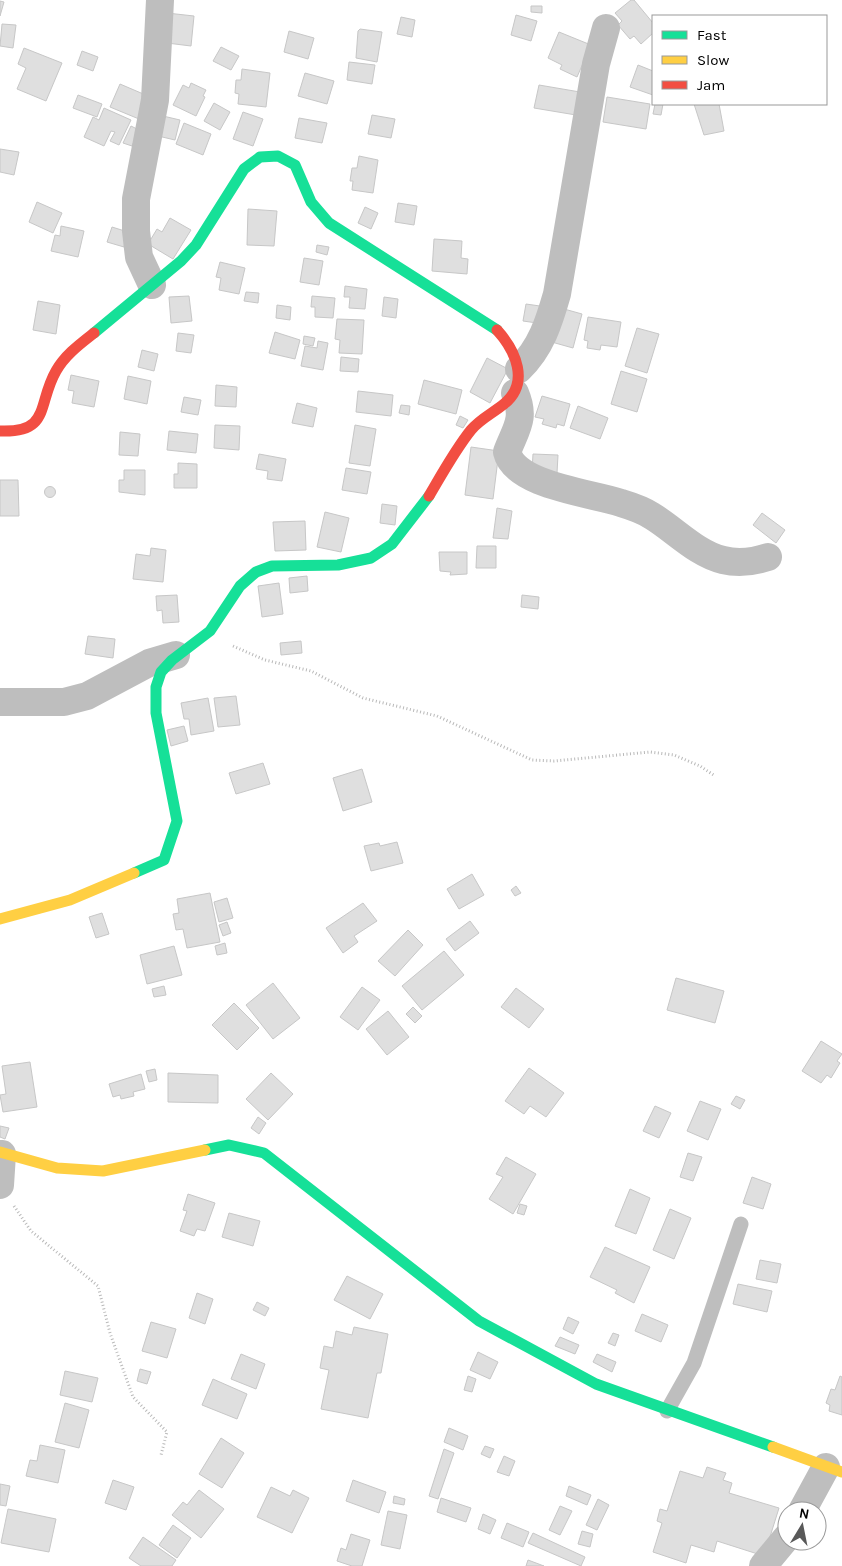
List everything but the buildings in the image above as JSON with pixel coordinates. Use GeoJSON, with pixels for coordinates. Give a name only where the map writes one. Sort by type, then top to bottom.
{"type":"FeatureCollection","features":[{"type":"Feature","properties":{"kind":"street"},"geometry":{"type":"LineString","coordinates":[[152,285],[139,257],[136,230],[136,199],[155,100],[160,0]]}},
{"type":"Feature","properties":{"kind":"street"},"geometry":{"type":"LineString","coordinates":[[0,702],[64,702],[87,696],[148,663],[176,655],[197,643],[210,631],[225,612],[243,580],[255,572],[268,566],[334,565],[361,561],[382,552],[400,537],[478,421],[499,410],[536,350],[548,325],[557,294],[596,64],[606,28]]}},
{"type":"Feature","properties":{"kind":"street"},"geometry":{"type":"LineString","coordinates":[[0,431],[26,430],[34,424],[41,411],[53,374],[61,362],[181,261],[196,245],[244,169],[260,157],[278,156],[295,165],[312,202],[328,222],[496,328],[515,353],[521,413],[519,425],[507,452],[513,465],[529,476],[620,502],[643,511],[708,554],[722,560],[751,562],[768,557]]}},
{"type":"Feature","properties":{"kind":"street"},"geometry":{"type":"LineString","coordinates":[[0,919],[70,900],[164,860],[177,822],[154,695],[160,673],[176,655]]}},
{"type":"Feature","properties":{"kind":"street"},"geometry":{"type":"LineString","coordinates":[[5,1193],[1,1153],[57,1168],[104,1171],[229,1146],[264,1153],[479,1320],[596,1384],[834,1470],[810,1501]]}},
{"type":"Feature","properties":{"kind":"street"},"geometry":{"type":"LineString","coordinates":[[763,1566],[777,1549]]}},
{"type":"Feature","properties":{"kind":"lane"},"geometry":{"type":"LineString","coordinates":[[667,1411],[694,1363],[742,1224]]}},
{"type":"Feature","properties":{"kind":"path"},"geometry":{"type":"LineString","coordinates":[[210,631],[231,645],[265,660],[311,671],[364,698],[437,716],[532,760],[554,761],[650,752],[674,754],[700,766],[715,776]]}},
{"type":"Feature","properties":{"kind":"path"},"geometry":{"type":"LineString","coordinates":[[5,1193],[31,1231],[98,1286],[110,1333],[133,1397],[167,1432],[161,1455]]}},
{"type":"Feature","properties":{"kind":"traffic: fast"},"geometry":{"type":"LineString","coordinates":[[94,333],[181,261],[196,245],[244,169],[260,157],[278,156],[295,165],[311,202],[329,223],[497,330]]}},
{"type":"Feature","properties":{"kind":"traffic: fast"},"geometry":{"type":"LineString","coordinates":[[134,873],[164,860],[177,821],[156,713],[156,687],[161,672],[172,660],[210,631],[240,586],[256,572],[272,566],[338,565],[371,558],[392,544],[429,496]]}},
{"type":"Feature","properties":{"kind":"traffic: fast"},"geometry":{"type":"LineString","coordinates":[[205,1150],[229,1145],[264,1153],[479,1321],[596,1384],[773,1447]]}},
{"type":"Feature","properties":{"kind":"traffic: slow"},"geometry":{"type":"LineString","coordinates":[[0,919],[70,900],[134,873]]}},
{"type":"Feature","properties":{"kind":"traffic: slow"},"geometry":{"type":"LineString","coordinates":[[0,1152],[57,1168],[103,1171],[205,1150]]}},
{"type":"Feature","properties":{"kind":"traffic: slow"},"geometry":{"type":"LineString","coordinates":[[773,1447],[842,1472]]}},
{"type":"Feature","properties":{"kind":"traffic: jam"},"geometry":{"type":"LineString","coordinates":[[429,496],[471,430],[482,419],[504,404],[517,387],[518,377],[514,357],[510,347],[497,330]]}},
{"type":"Feature","properties":{"kind":"traffic: jam"},"geometry":{"type":"LineString","coordinates":[[0,431],[28,427],[35,422],[40,414],[56,371],[73,350],[94,333]]}}]}
